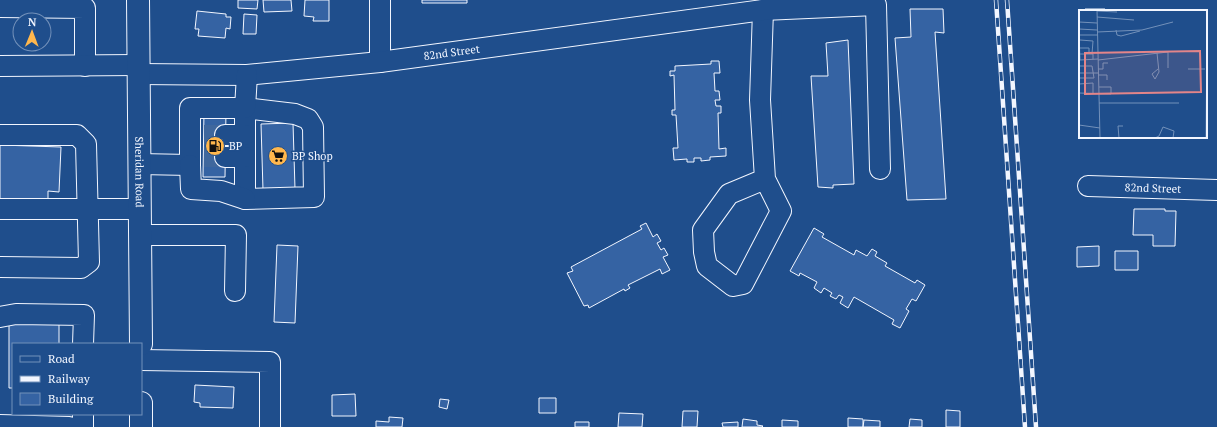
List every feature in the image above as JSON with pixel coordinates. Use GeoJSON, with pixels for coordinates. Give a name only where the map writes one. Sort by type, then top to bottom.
{"type":"FeatureCollection","features":[{"type":"Feature","properties":{"kind":"main road","name":"Sheridan Road"},"geometry":{"type":"LineString","coordinates":[[138,0],[140,343]]}},
{"type":"Feature","properties":{"kind":"main road"},"geometry":{"type":"LineString","coordinates":[[141,415],[141,427]]}},
{"type":"Feature","properties":{"kind":"street"},"geometry":{"type":"LineString","coordinates":[[380,0],[380,62]]}},
{"type":"Feature","properties":{"kind":"street"},"geometry":{"type":"LineString","coordinates":[[0,7],[80,4],[85,8],[85,66]]}},
{"type":"Feature","properties":{"kind":"street","name":"82nd Street"},"geometry":{"type":"LineString","coordinates":[[0,66],[85,66],[247,75],[380,62],[763,10],[876,5],[880,169]]}},
{"type":"Feature","properties":{"kind":"street"},"geometry":{"type":"LineString","coordinates":[[763,10],[760,100],[765,178],[781,211],[743,284],[733,286],[707,266],[704,252],[703,230],[729,194],[765,178]]}},
{"type":"Feature","properties":{"kind":"street"},"geometry":{"type":"LineString","coordinates":[[245,198],[245,108],[247,75]]}},
{"type":"Feature","properties":{"kind":"street"},"geometry":{"type":"LineString","coordinates":[[190,108],[245,108],[295,114],[308,119],[313,127],[314,197],[245,198],[221,191],[191,190],[197,134],[190,108]]}},
{"type":"Feature","properties":{"kind":"street"},"geometry":{"type":"LineString","coordinates":[[0,135],[77,135],[86,144],[89,262],[81,268],[0,267]]}},
{"type":"Feature","properties":{"kind":"street"},"geometry":{"type":"LineString","coordinates":[[226,135],[245,135]]}},
{"type":"Feature","properties":{"kind":"street"},"geometry":{"type":"LineString","coordinates":[[225,157],[245,157]]}},
{"type":"Feature","properties":{"kind":"street"},"geometry":{"type":"LineString","coordinates":[[139,164],[194,160]]}},
{"type":"Feature","properties":{"kind":"street","name":"82nd Street"},"geometry":{"type":"LineString","coordinates":[[1088,186],[1217,190]]}},
{"type":"Feature","properties":{"kind":"street"},"geometry":{"type":"LineString","coordinates":[[0,209],[140,209]]}},
{"type":"Feature","properties":{"kind":"street"},"geometry":{"type":"LineString","coordinates":[[140,235],[236,235],[235,291]]}},
{"type":"Feature","properties":{"kind":"street"},"geometry":{"type":"LineString","coordinates":[[0,317],[16,314],[84,315],[84,343]]}},
{"type":"Feature","properties":{"kind":"street"},"geometry":{"type":"LineString","coordinates":[[142,360],[270,362],[270,427]]}},
{"type":"Feature","properties":{"kind":"street"},"geometry":{"type":"LineString","coordinates":[[82,427],[83,415]]}},
{"type":"Feature","properties":{"kind":"street"},"geometry":{"type":"LineString","coordinates":[[0,425],[69,427]]}},
{"type":"Feature","properties":{"kind":"building"},"geometry":{"type":"Polygon","coordinates":[[[238,0],[258,0],[257,9],[238,8],[238,0]]]}},
{"type":"Feature","properties":{"kind":"building"},"geometry":{"type":"Polygon","coordinates":[[[263,0],[291,0],[292,11],[264,12],[263,0]]]}},
{"type":"Feature","properties":{"kind":"building"},"geometry":{"type":"Polygon","coordinates":[[[305,0],[329,0],[329,21],[313,21],[314,17],[304,16],[305,0]]]}},
{"type":"Feature","properties":{"kind":"building"},"geometry":{"type":"Polygon","coordinates":[[[422,0],[467,0],[467,3],[422,3],[422,0]]]}},
{"type":"Feature","properties":{"kind":"building"},"geometry":{"type":"Polygon","coordinates":[[[910,9],[943,9],[944,33],[935,32],[946,199],[907,200],[895,38],[911,37],[910,9]]]}},
{"type":"Feature","properties":{"kind":"building"},"geometry":{"type":"Polygon","coordinates":[[[1085,9],[1105,9],[1105,10],[1085,9]]]}},
{"type":"Feature","properties":{"kind":"building"},"geometry":{"type":"Polygon","coordinates":[[[197,11],[226,14],[226,17],[231,17],[230,29],[226,28],[225,38],[198,36],[199,29],[195,29],[197,11]]]}},
{"type":"Feature","properties":{"kind":"building"},"geometry":{"type":"Polygon","coordinates":[[[244,14],[257,15],[256,34],[243,34],[244,14]]]}},
{"type":"Feature","properties":{"kind":"building"},"geometry":{"type":"Polygon","coordinates":[[[848,40],[854,184],[833,185],[833,188],[818,187],[811,76],[828,76],[826,43],[848,40]]]}},
{"type":"Feature","properties":{"kind":"building"},"geometry":{"type":"Polygon","coordinates":[[[711,61],[719,61],[720,73],[714,73],[715,91],[719,91],[720,100],[715,100],[716,106],[721,106],[721,113],[718,113],[719,149],[726,148],[726,156],[710,157],[710,160],[701,161],[701,158],[694,158],[694,162],[687,162],[687,159],[674,160],[673,148],[678,148],[676,115],[672,115],[672,110],[675,110],[674,75],[670,76],[670,71],[675,71],[675,66],[711,64],[711,61]]]}},
{"type":"Feature","properties":{"kind":"building","name":"BP"},"geometry":{"type":"Polygon","coordinates":[[[204,110],[226,110],[225,177],[203,177],[204,110]]]}},
{"type":"Feature","properties":{"kind":"building","name":"BP Shop"},"geometry":{"type":"Polygon","coordinates":[[[293,123],[295,189],[263,190],[261,124],[293,123]]]}},
{"type":"Feature","properties":{"kind":"building"},"geometry":{"type":"Polygon","coordinates":[[[0,145],[61,147],[59,192],[48,191],[48,205],[0,203],[0,145]]]}},
{"type":"Feature","properties":{"kind":"building"},"geometry":{"type":"Polygon","coordinates":[[[1134,209],[1165,209],[1165,211],[1176,211],[1175,246],[1153,246],[1153,235],[1133,235],[1134,209]]]}},
{"type":"Feature","properties":{"kind":"building"},"geometry":{"type":"Polygon","coordinates":[[[646,223],[653,237],[657,234],[661,241],[657,243],[661,250],[664,248],[668,255],[663,257],[670,270],[662,274],[660,269],[628,285],[630,288],[625,291],[624,289],[589,308],[588,305],[584,306],[567,273],[573,271],[571,267],[642,229],[640,226],[646,223]]]}},
{"type":"Feature","properties":{"kind":"building"},"geometry":{"type":"Polygon","coordinates":[[[814,228],[824,234],[822,237],[854,255],[856,250],[867,256],[872,249],[877,252],[875,256],[887,263],[885,266],[915,283],[917,280],[925,285],[916,301],[912,299],[906,309],[909,311],[900,328],[892,324],[894,320],[854,297],[848,308],[840,303],[843,297],[839,295],[836,299],[830,296],[832,293],[824,288],[821,293],[814,288],[817,282],[800,273],[799,276],[790,271],[814,228]]]}},
{"type":"Feature","properties":{"kind":"building"},"geometry":{"type":"Polygon","coordinates":[[[277,245],[298,246],[295,323],[274,322],[277,245]]]}},
{"type":"Feature","properties":{"kind":"building"},"geometry":{"type":"Polygon","coordinates":[[[1099,246],[1099,266],[1077,267],[1077,247],[1099,246]]]}},
{"type":"Feature","properties":{"kind":"building"},"geometry":{"type":"Polygon","coordinates":[[[1115,251],[1138,251],[1138,270],[1115,270],[1115,251]]]}},
{"type":"Feature","properties":{"kind":"building"},"geometry":{"type":"Polygon","coordinates":[[[9,321],[59,321],[59,343],[12,343],[12,388],[9,388],[9,321]]]}},
{"type":"Feature","properties":{"kind":"building"},"geometry":{"type":"Polygon","coordinates":[[[195,385],[234,387],[233,408],[200,407],[200,403],[194,402],[195,385]]]}},
{"type":"Feature","properties":{"kind":"building"},"geometry":{"type":"Polygon","coordinates":[[[355,394],[356,416],[332,416],[332,395],[355,394]]]}},
{"type":"Feature","properties":{"kind":"building"},"geometry":{"type":"Polygon","coordinates":[[[539,398],[556,398],[556,413],[539,413],[539,398]]]}},
{"type":"Feature","properties":{"kind":"building"},"geometry":{"type":"Polygon","coordinates":[[[440,399],[449,400],[447,409],[439,407],[440,399]]]}},
{"type":"Feature","properties":{"kind":"building"},"geometry":{"type":"Polygon","coordinates":[[[946,410],[960,411],[960,427],[946,427],[946,410]]]}},
{"type":"Feature","properties":{"kind":"building"},"geometry":{"type":"Polygon","coordinates":[[[683,411],[698,411],[697,427],[682,427],[683,411]]]}},
{"type":"Feature","properties":{"kind":"building"},"geometry":{"type":"Polygon","coordinates":[[[619,413],[643,414],[642,427],[618,427],[619,413]]]}},
{"type":"Feature","properties":{"kind":"building"},"geometry":{"type":"Polygon","coordinates":[[[389,417],[403,418],[402,427],[376,427],[376,421],[389,422],[389,417]]]}},
{"type":"Feature","properties":{"kind":"building"},"geometry":{"type":"Polygon","coordinates":[[[848,418],[863,419],[863,427],[848,427],[848,418]]]}},
{"type":"Feature","properties":{"kind":"building"},"geometry":{"type":"Polygon","coordinates":[[[743,419],[757,421],[757,425],[763,426],[742,427],[743,419]]]}},
{"type":"Feature","properties":{"kind":"building"},"geometry":{"type":"Polygon","coordinates":[[[910,419],[922,420],[922,427],[909,427],[910,419]]]}},
{"type":"Feature","properties":{"kind":"building"},"geometry":{"type":"Polygon","coordinates":[[[782,420],[798,421],[798,427],[782,427],[782,420]]]}},
{"type":"Feature","properties":{"kind":"building"},"geometry":{"type":"Polygon","coordinates":[[[864,420],[880,421],[880,427],[863,427],[864,420]]]}},
{"type":"Feature","properties":{"kind":"building"},"geometry":{"type":"Polygon","coordinates":[[[575,422],[589,422],[589,427],[575,427],[575,422]]]}},
{"type":"Feature","properties":{"kind":"building"},"geometry":{"type":"Polygon","coordinates":[[[738,422],[738,427],[723,427],[722,423],[738,422]]]}},
{"type":"Feature","properties":{"kind":"tunnel"},"geometry":{"type":"LineString","coordinates":[[204,135],[225,135]]}},
{"type":"Feature","properties":{"kind":"tunnel"},"geometry":{"type":"LineString","coordinates":[[204,157],[225,157]]}},
{"type":"Feature","properties":{"kind":"railway"},"geometry":{"type":"LineString","coordinates":[[996,0],[1025,427]]}},
{"type":"Feature","properties":{"kind":"railway"},"geometry":{"type":"LineString","coordinates":[[1007,0],[1036,427]]}},
{"type":"Feature","properties":{"kind":"place","name":"BP"},"geometry":{"type":"Point","coordinates":[215,146]}},
{"type":"Feature","properties":{"kind":"place","name":"BP Shop"},"geometry":{"type":"Point","coordinates":[278,156]}}]}
